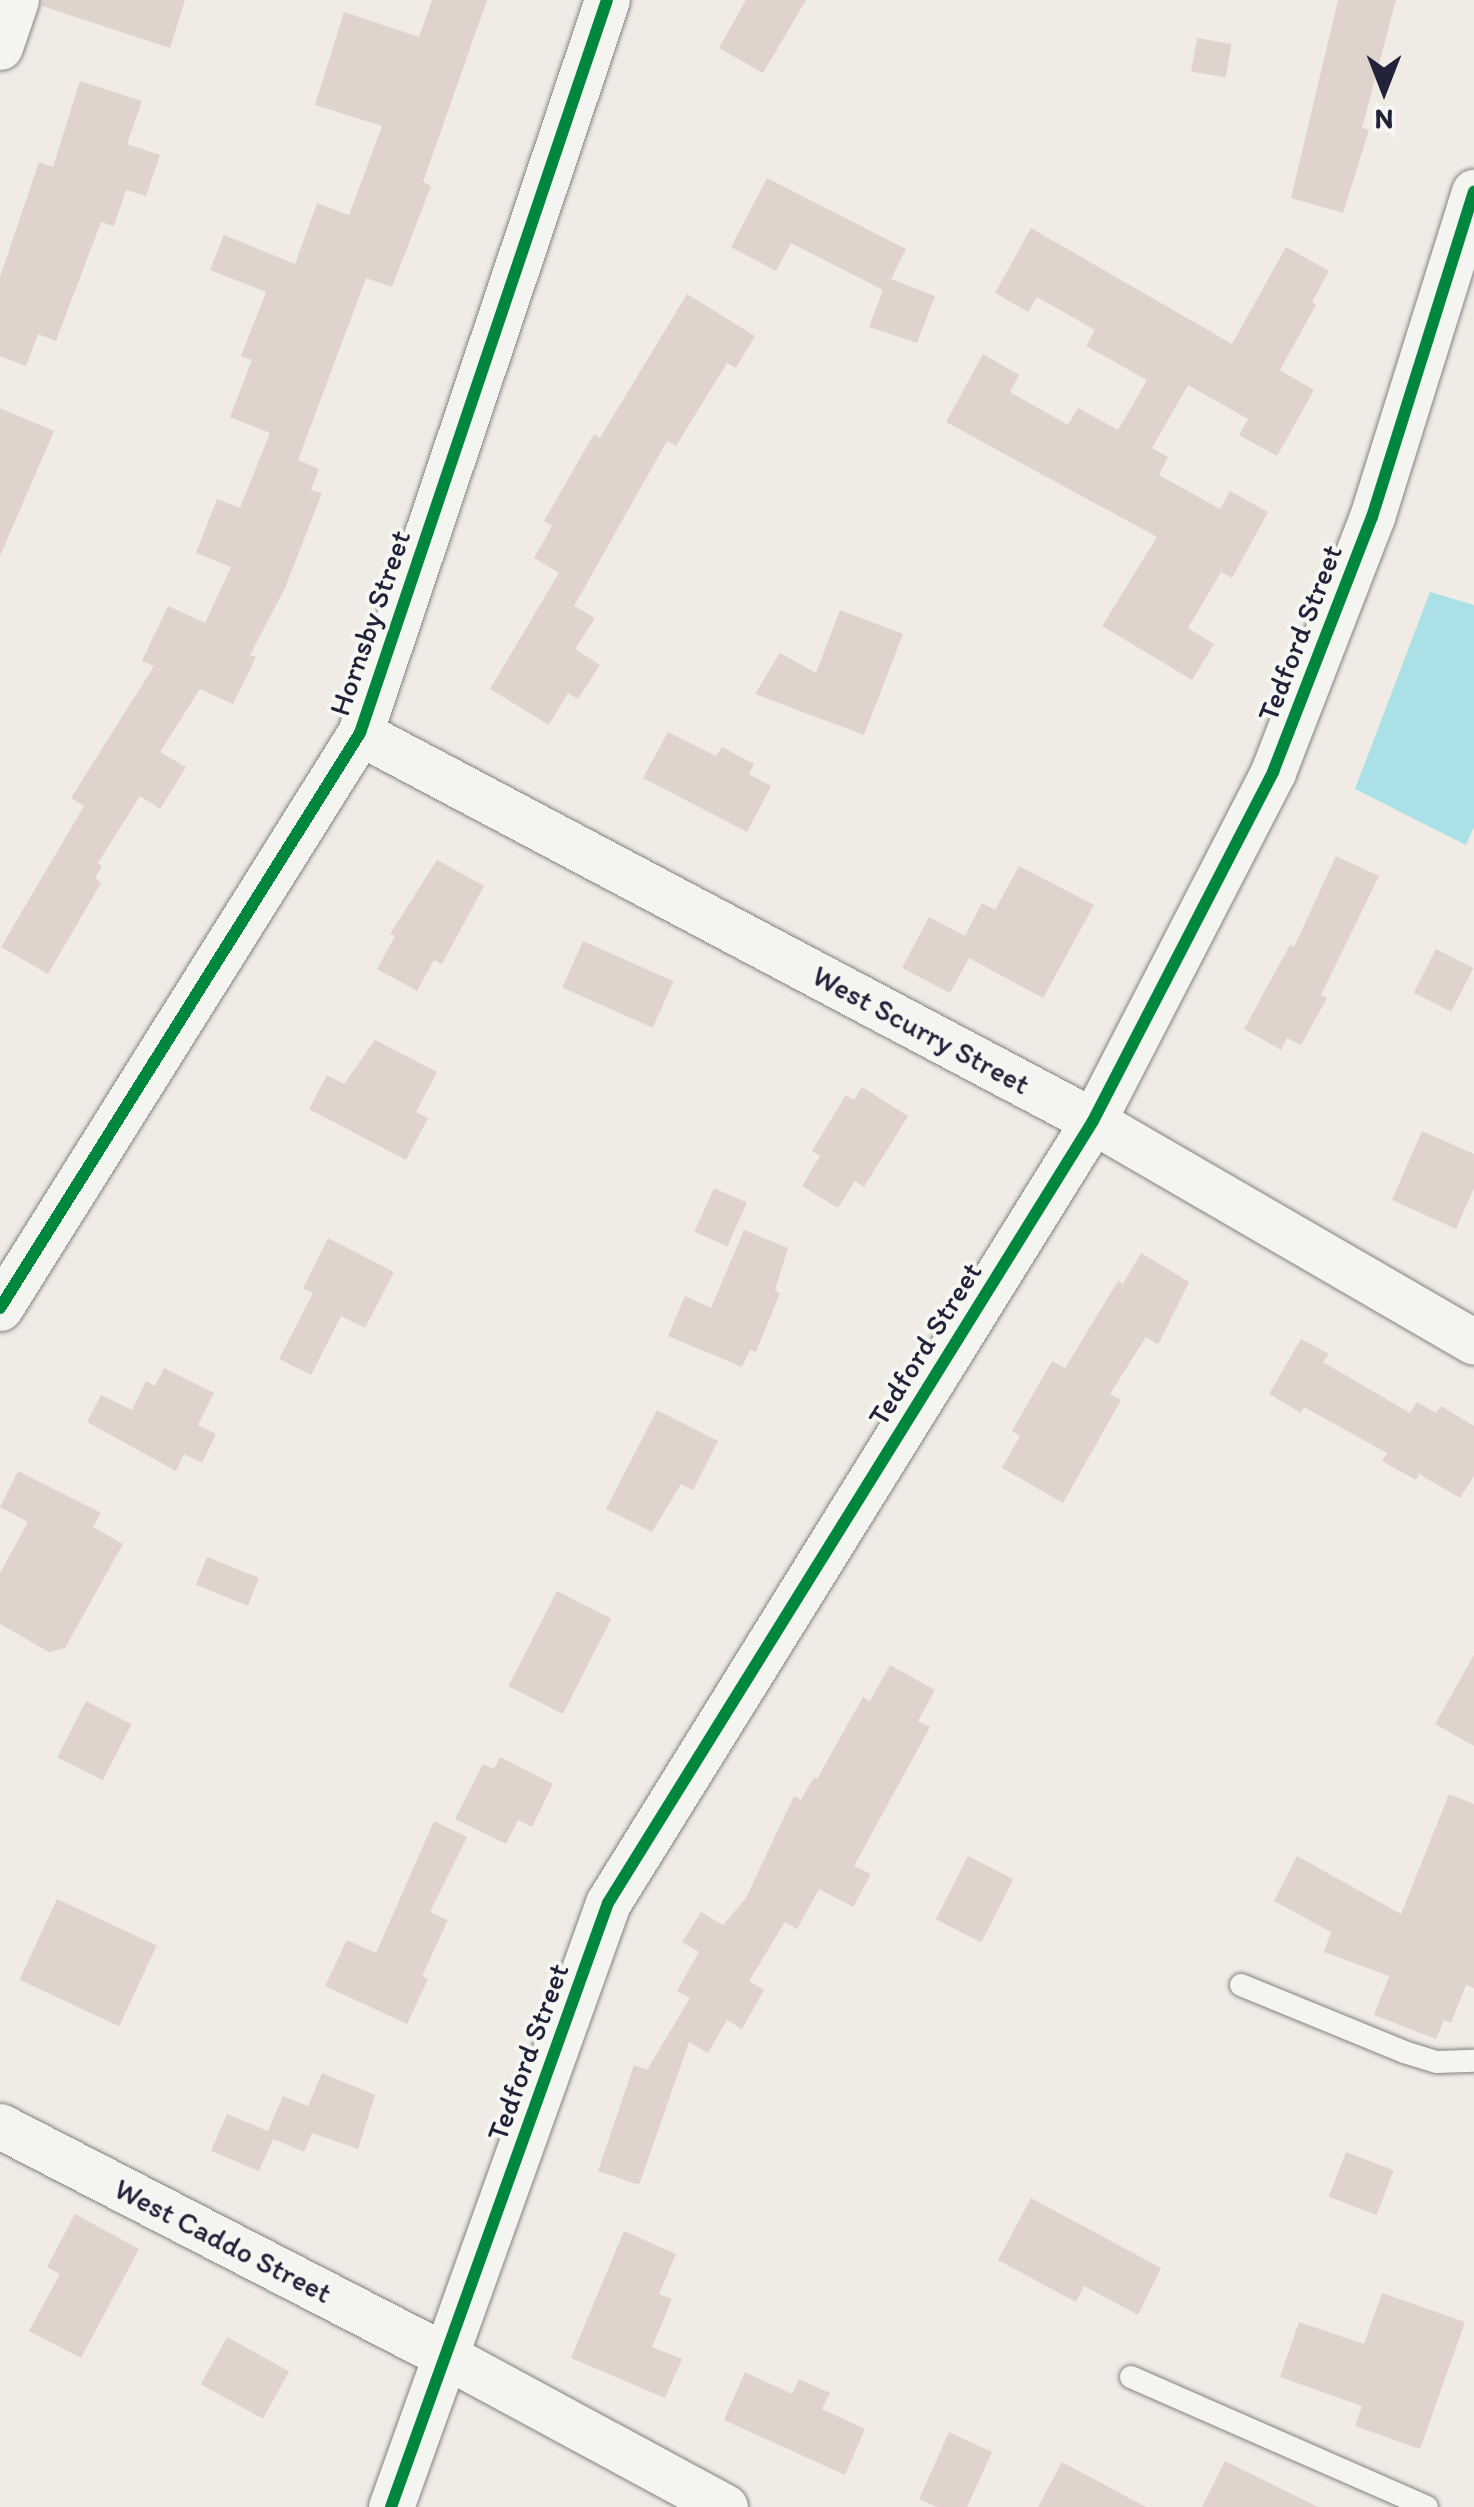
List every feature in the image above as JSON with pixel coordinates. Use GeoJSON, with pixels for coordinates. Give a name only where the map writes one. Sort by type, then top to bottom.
{"type":"FeatureCollection","features":[{"type":"Feature","properties":{"kind":"street"},"geometry":{"type":"LineString","coordinates":[[0,47],[16,0]]}},
{"type":"Feature","properties":{"kind":"street","name":"Hornsby Street"},"geometry":{"type":"LineString","coordinates":[[0,1308],[12,1263],[360,733],[607,0]]}},
{"type":"Feature","properties":{"kind":"street","name":"Tedford Street"},"geometry":{"type":"LineString","coordinates":[[391,2507],[608,1903],[1093,1121],[1273,772],[1372,517],[1474,192]]}},
{"type":"Feature","properties":{"kind":"street","name":"West Scurry Street"},"geometry":{"type":"LineString","coordinates":[[360,733],[1093,1121],[1474,1342]]}},
{"type":"Feature","properties":{"kind":"street","name":"West Caddo Street"},"geometry":{"type":"LineString","coordinates":[[0,2126],[446,2356],[725,2507]]}},
{"type":"Feature","properties":{"kind":"lane"},"geometry":{"type":"LineString","coordinates":[[1241,1985],[1404,2052],[1437,2062],[1474,2060]]}},
{"type":"Feature","properties":{"kind":"lane"},"geometry":{"type":"LineString","coordinates":[[1131,2377],[1427,2507]]}},
{"type":"Feature","properties":{"kind":"water"},"geometry":{"type":"Polygon","coordinates":[[[1430,592],[1474,605],[1474,827],[1466,845],[1355,789],[1430,592]]]}},
{"type":"Feature","properties":{"kind":"building"},"geometry":{"type":"Polygon","coordinates":[[[43,0],[185,0],[170,48],[42,6],[43,0]]]}},
{"type":"Feature","properties":{"kind":"building"},"geometry":{"type":"Polygon","coordinates":[[[432,0],[487,0],[423,182],[431,186],[392,287],[366,278],[298,460],[319,469],[311,490],[322,493],[285,588],[250,655],[256,657],[233,704],[200,689],[160,752],[186,767],[160,809],[140,796],[98,863],[102,866],[95,878],[101,883],[48,974],[1,947],[84,806],[71,798],[154,666],[142,661],[168,606],[205,623],[231,567],[196,553],[217,499],[240,508],[270,433],[230,417],[252,360],[241,356],[266,292],[210,270],[224,235],[295,264],[317,203],[349,215],[382,126],[315,105],[344,12],[419,37],[432,0]]]}},
{"type":"Feature","properties":{"kind":"building"},"geometry":{"type":"Polygon","coordinates":[[[746,0],[806,0],[763,73],[719,48],[746,0]]]}},
{"type":"Feature","properties":{"kind":"building"},"geometry":{"type":"Polygon","coordinates":[[[1338,0],[1396,0],[1362,128],[1369,130],[1343,213],[1291,198],[1338,0]]]}},
{"type":"Feature","properties":{"kind":"building"},"geometry":{"type":"Polygon","coordinates":[[[1197,38],[1231,44],[1226,78],[1191,71],[1197,38]]]}},
{"type":"Feature","properties":{"kind":"building"},"geometry":{"type":"Polygon","coordinates":[[[80,81],[142,101],[127,144],[160,155],[146,196],[126,190],[114,226],[101,222],[56,341],[38,334],[26,366],[0,356],[0,277],[39,162],[53,167],[80,81]]]}},
{"type":"Feature","properties":{"kind":"building"},"geometry":{"type":"Polygon","coordinates":[[[767,178],[906,249],[891,279],[935,296],[917,343],[869,327],[883,290],[791,243],[776,271],[731,247],[767,178]]]}},
{"type":"Feature","properties":{"kind":"building"},"geometry":{"type":"Polygon","coordinates":[[[1031,228],[1232,344],[1286,247],[1329,271],[1312,302],[1316,305],[1280,370],[1314,390],[1277,456],[1239,435],[1248,419],[1188,385],[1152,448],[1168,457],[1159,475],[1220,509],[1230,491],[1268,512],[1232,578],[1221,572],[1188,628],[1214,644],[1192,680],[1102,626],[1157,537],[946,422],[983,354],[1019,375],[1010,392],[1068,425],[1078,408],[1118,430],[1147,380],[1086,346],[1095,330],[1037,297],[1028,312],[995,293],[1031,228]]]}},
{"type":"Feature","properties":{"kind":"building"},"geometry":{"type":"Polygon","coordinates":[[[687,294],[755,336],[736,368],[727,363],[676,446],[667,441],[574,606],[595,618],[575,649],[600,665],[578,699],[568,693],[549,725],[490,689],[559,573],[534,558],[552,526],[544,521],[594,434],[600,438],[687,294]]]}},
{"type":"Feature","properties":{"kind":"building"},"geometry":{"type":"Polygon","coordinates":[[[0,408],[54,431],[0,556],[0,408]]]}},
{"type":"Feature","properties":{"kind":"building"},"geometry":{"type":"Polygon","coordinates":[[[840,610],[903,634],[864,735],[755,694],[780,653],[816,673],[840,610]]]}},
{"type":"Feature","properties":{"kind":"building"},"geometry":{"type":"Polygon","coordinates":[[[668,732],[716,756],[722,747],[754,764],[749,774],[771,786],[747,832],[643,778],[668,732]]]}},
{"type":"Feature","properties":{"kind":"building"},"geometry":{"type":"Polygon","coordinates":[[[1336,856],[1379,876],[1321,995],[1327,998],[1301,1045],[1287,1038],[1281,1050],[1244,1029],[1290,945],[1294,947],[1336,856]]]}},
{"type":"Feature","properties":{"kind":"building"},"geometry":{"type":"Polygon","coordinates":[[[437,860],[484,886],[442,964],[434,960],[417,991],[377,969],[395,936],[390,934],[437,860]]]}},
{"type":"Feature","properties":{"kind":"building"},"geometry":{"type":"Polygon","coordinates":[[[1019,866],[1094,905],[1043,998],[969,958],[950,993],[902,968],[929,917],[965,936],[982,903],[995,910],[1019,866]]]}},
{"type":"Feature","properties":{"kind":"building"},"geometry":{"type":"Polygon","coordinates":[[[583,941],[673,981],[653,1028],[562,988],[583,941]]]}},
{"type":"Feature","properties":{"kind":"building"},"geometry":{"type":"Polygon","coordinates":[[[1436,949],[1473,968],[1451,1012],[1414,993],[1436,949]]]}},
{"type":"Feature","properties":{"kind":"building"},"geometry":{"type":"Polygon","coordinates":[[[375,1040],[437,1072],[416,1112],[428,1118],[406,1160],[309,1109],[327,1075],[344,1084],[375,1040]]]}},
{"type":"Feature","properties":{"kind":"building"},"geometry":{"type":"Polygon","coordinates":[[[862,1087],[908,1116],[864,1187],[855,1181],[838,1208],[802,1186],[820,1156],[812,1151],[846,1095],[854,1100],[862,1087]]]}},
{"type":"Feature","properties":{"kind":"building"},"geometry":{"type":"Polygon","coordinates":[[[1422,1131],[1474,1154],[1474,1188],[1456,1229],[1392,1200],[1422,1131]]]}},
{"type":"Feature","properties":{"kind":"building"},"geometry":{"type":"Polygon","coordinates":[[[714,1188],[747,1203],[727,1246],[694,1232],[714,1188]]]}},
{"type":"Feature","properties":{"kind":"building"},"geometry":{"type":"Polygon","coordinates":[[[744,1230],[788,1248],[775,1290],[780,1293],[756,1352],[750,1350],[742,1367],[668,1336],[685,1296],[711,1308],[744,1230]]]}},
{"type":"Feature","properties":{"kind":"building"},"geometry":{"type":"Polygon","coordinates":[[[328,1238],[394,1272],[365,1328],[341,1316],[311,1375],[279,1359],[313,1293],[303,1288],[328,1238]]]}},
{"type":"Feature","properties":{"kind":"building"},"geometry":{"type":"Polygon","coordinates":[[[1141,1253],[1189,1282],[1158,1345],[1146,1337],[1110,1394],[1121,1400],[1063,1503],[1002,1468],[1020,1436],[1012,1431],[1052,1361],[1065,1368],[1118,1281],[1123,1284],[1141,1253]]]}},
{"type":"Feature","properties":{"kind":"building"},"geometry":{"type":"Polygon","coordinates":[[[1301,1339],[1329,1354],[1323,1362],[1410,1413],[1417,1402],[1436,1413],[1441,1406],[1474,1426],[1474,1476],[1460,1498],[1419,1474],[1416,1480],[1382,1461],[1387,1453],[1304,1407],[1301,1413],[1269,1394],[1301,1339]]]}},
{"type":"Feature","properties":{"kind":"building"},"geometry":{"type":"Polygon","coordinates":[[[164,1368],[214,1393],[198,1425],[216,1434],[202,1463],[184,1454],[176,1471],[87,1422],[101,1395],[132,1410],[146,1381],[155,1386],[164,1368]]]}},
{"type":"Feature","properties":{"kind":"building"},"geometry":{"type":"Polygon","coordinates":[[[657,1410],[718,1441],[693,1490],[681,1484],[652,1532],[606,1509],[657,1410]]]}},
{"type":"Feature","properties":{"kind":"building"},"geometry":{"type":"Polygon","coordinates":[[[18,1471],[101,1513],[93,1527],[123,1544],[65,1648],[49,1652],[0,1624],[0,1573],[28,1522],[0,1507],[18,1471]]]}},
{"type":"Feature","properties":{"kind":"building"},"geometry":{"type":"Polygon","coordinates":[[[207,1557],[259,1578],[248,1606],[196,1585],[207,1557]]]}},
{"type":"Feature","properties":{"kind":"building"},"geometry":{"type":"Polygon","coordinates":[[[557,1591],[611,1619],[563,1714],[508,1686],[557,1591]]]}},
{"type":"Feature","properties":{"kind":"building"},"geometry":{"type":"Polygon","coordinates":[[[1474,1655],[1474,1746],[1435,1724],[1474,1655]]]}},
{"type":"Feature","properties":{"kind":"building"},"geometry":{"type":"Polygon","coordinates":[[[890,1665],[935,1690],[918,1721],[930,1727],[854,1866],[871,1874],[853,1907],[819,1889],[797,1929],[785,1922],[749,1981],[764,1990],[742,2029],[727,2020],[708,2053],[689,2042],[639,2185],[598,2171],[634,2065],[647,2070],[690,1998],[677,1991],[699,1952],[682,1942],[701,1912],[723,1925],[746,1898],[794,1796],[801,1800],[814,1777],[817,1779],[863,1697],[870,1701],[890,1665]]]}},
{"type":"Feature","properties":{"kind":"building"},"geometry":{"type":"Polygon","coordinates":[[[86,1701],[131,1724],[103,1780],[57,1757],[86,1701]]]}},
{"type":"Feature","properties":{"kind":"building"},"geometry":{"type":"Polygon","coordinates":[[[500,1757],[553,1784],[532,1827],[518,1820],[506,1844],[455,1819],[483,1764],[494,1769],[500,1757]]]}},
{"type":"Feature","properties":{"kind":"building"},"geometry":{"type":"Polygon","coordinates":[[[1449,1794],[1474,1804],[1474,1988],[1466,1985],[1451,2023],[1444,2020],[1436,2039],[1374,2015],[1389,1976],[1324,1952],[1331,1932],[1274,1901],[1297,1856],[1401,1914],[1449,1794]]]}},
{"type":"Feature","properties":{"kind":"building"},"geometry":{"type":"Polygon","coordinates":[[[434,1821],[467,1837],[430,1912],[448,1920],[422,1976],[428,1979],[407,2024],[325,1986],[347,1940],[376,1953],[434,1821]]]}},
{"type":"Feature","properties":{"kind":"building"},"geometry":{"type":"Polygon","coordinates":[[[968,1856],[1013,1879],[981,1942],[936,1919],[968,1856]]]}},
{"type":"Feature","properties":{"kind":"building"},"geometry":{"type":"Polygon","coordinates":[[[57,1899],[157,1945],[119,2026],[19,1980],[57,1899]]]}},
{"type":"Feature","properties":{"kind":"building"},"geometry":{"type":"Polygon","coordinates":[[[322,2073],[375,2095],[358,2149],[312,2133],[304,2152],[273,2139],[259,2171],[211,2151],[227,2114],[268,2131],[283,2096],[308,2106],[322,2073]]]}},
{"type":"Feature","properties":{"kind":"building"},"geometry":{"type":"Polygon","coordinates":[[[1346,2152],[1394,2170],[1376,2215],[1329,2197],[1346,2152]]]}},
{"type":"Feature","properties":{"kind":"building"},"geometry":{"type":"Polygon","coordinates":[[[1031,2198],[1161,2268],[1138,2315],[1084,2286],[1076,2302],[998,2260],[1031,2198]]]}},
{"type":"Feature","properties":{"kind":"building"},"geometry":{"type":"Polygon","coordinates":[[[75,2214],[139,2249],[81,2358],[29,2331],[60,2274],[47,2267],[75,2214]]]}},
{"type":"Feature","properties":{"kind":"building"},"geometry":{"type":"Polygon","coordinates":[[[624,2231],[676,2254],[659,2294],[672,2299],[652,2347],[682,2359],[665,2398],[571,2358],[624,2231]]]}},
{"type":"Feature","properties":{"kind":"building"},"geometry":{"type":"Polygon","coordinates":[[[1382,2293],[1465,2322],[1420,2449],[1355,2426],[1362,2406],[1280,2377],[1299,2322],[1364,2344],[1382,2293]]]}},
{"type":"Feature","properties":{"kind":"building"},"geometry":{"type":"Polygon","coordinates":[[[227,2337],[289,2371],[263,2419],[201,2384],[227,2337]]]}},
{"type":"Feature","properties":{"kind":"building"},"geometry":{"type":"Polygon","coordinates":[[[745,2372],[792,2394],[799,2379],[830,2393],[822,2409],[865,2429],[845,2475],[724,2420],[745,2372]]]}},
{"type":"Feature","properties":{"kind":"building"},"geometry":{"type":"Polygon","coordinates":[[[949,2432],[992,2452],[967,2507],[937,2507],[919,2499],[949,2432]]]}},
{"type":"Feature","properties":{"kind":"building"},"geometry":{"type":"Polygon","coordinates":[[[1225,2461],[1318,2507],[1202,2507],[1225,2461]]]}},
{"type":"Feature","properties":{"kind":"building"},"geometry":{"type":"Polygon","coordinates":[[[1062,2462],[1146,2507],[1038,2507],[1062,2462]]]}},
{"type":"Feature","properties":{"kind":"cycle path"},"geometry":{"type":"LineString","coordinates":[[0,1308],[360,733],[607,0]]}},
{"type":"Feature","properties":{"kind":"cycle path"},"geometry":{"type":"LineString","coordinates":[[391,2507],[608,1903],[1093,1121],[1273,772],[1372,517],[1474,192]]}}]}
